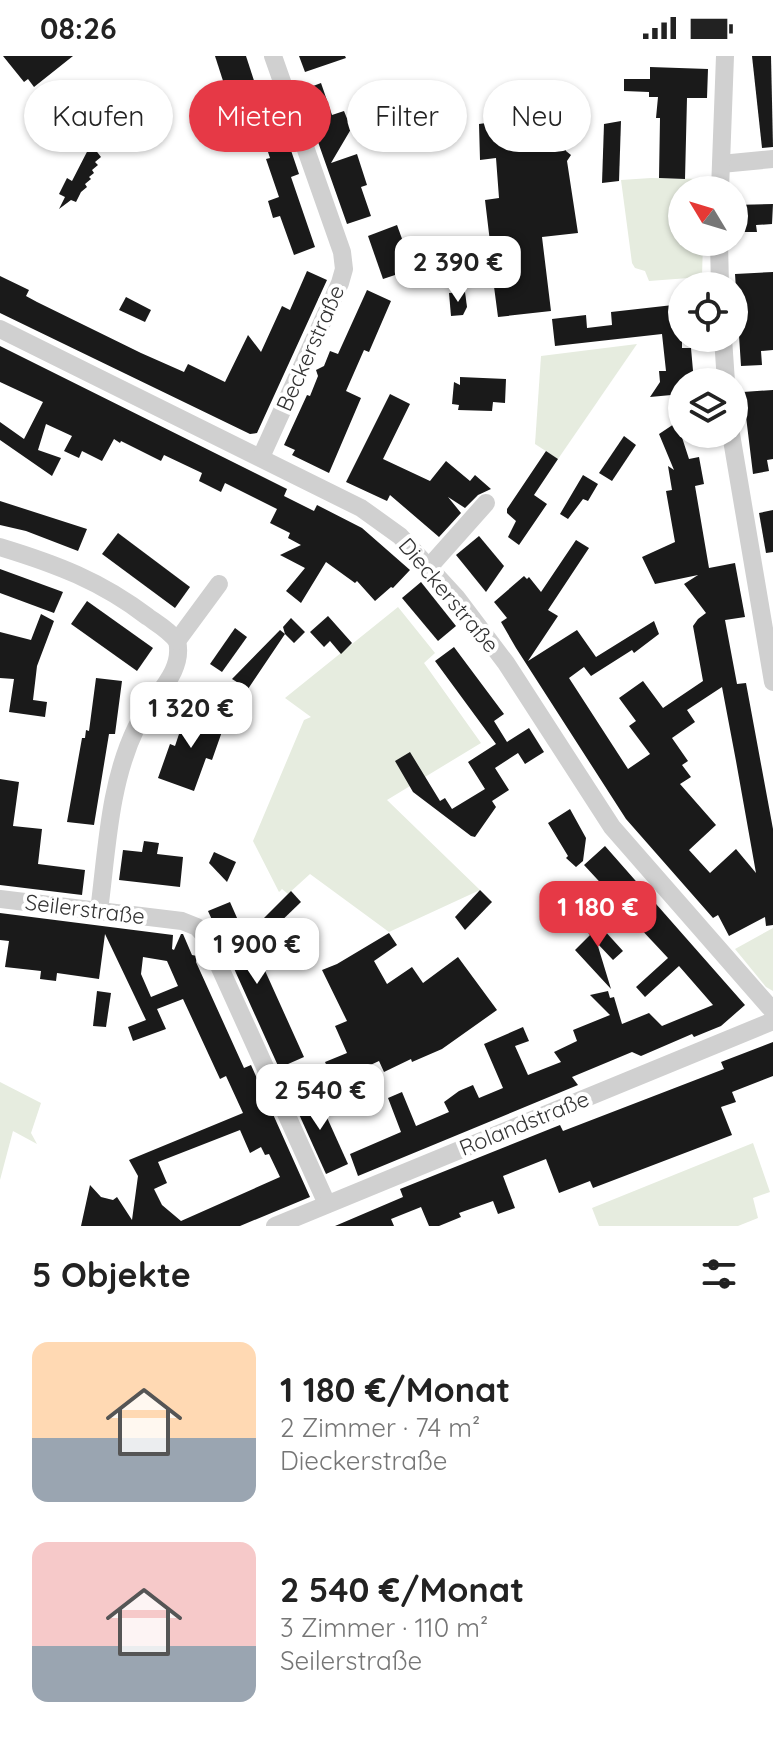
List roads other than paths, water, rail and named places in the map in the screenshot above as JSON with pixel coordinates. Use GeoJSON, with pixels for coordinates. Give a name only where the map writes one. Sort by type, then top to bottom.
{"type":"FeatureCollection","features":[{"type":"Feature","properties":{"kind":"street","name":"Beckerstraße"},"geometry":{"type":"LineString","coordinates":[[261,457],[344,269],[342,252],[273,56]]}},
{"type":"Feature","properties":{"kind":"street"},"geometry":{"type":"LineString","coordinates":[[721,176],[725,56]]}},
{"type":"Feature","properties":{"kind":"street"},"geometry":{"type":"LineString","coordinates":[[721,164],[773,159]]}},
{"type":"Feature","properties":{"kind":"street","name":"Dieckerstraße"},"geometry":{"type":"LineString","coordinates":[[0,329],[261,457],[368,512],[392,528],[430,566],[498,651],[612,827],[773,1011]]}},
{"type":"Feature","properties":{"kind":"street"},"geometry":{"type":"LineString","coordinates":[[733,448],[773,682]]}},
{"type":"Feature","properties":{"kind":"street"},"geometry":{"type":"LineString","coordinates":[[430,566],[486,503]]}},
{"type":"Feature","properties":{"kind":"street"},"geometry":{"type":"LineString","coordinates":[[0,547],[71,570],[98,583],[134,606],[177,641],[177,665],[141,718],[119,774],[99,911]]}},
{"type":"Feature","properties":{"kind":"street"},"geometry":{"type":"LineString","coordinates":[[177,641],[219,584]]}},
{"type":"Feature","properties":{"kind":"street","name":"Seilerstraße"},"geometry":{"type":"LineString","coordinates":[[0,899],[182,921],[194,924],[201,930],[327,1204]]}},
{"type":"Feature","properties":{"kind":"street","name":"Rolandstraße"},"geometry":{"type":"LineString","coordinates":[[275,1226],[773,1021]]}}]}
